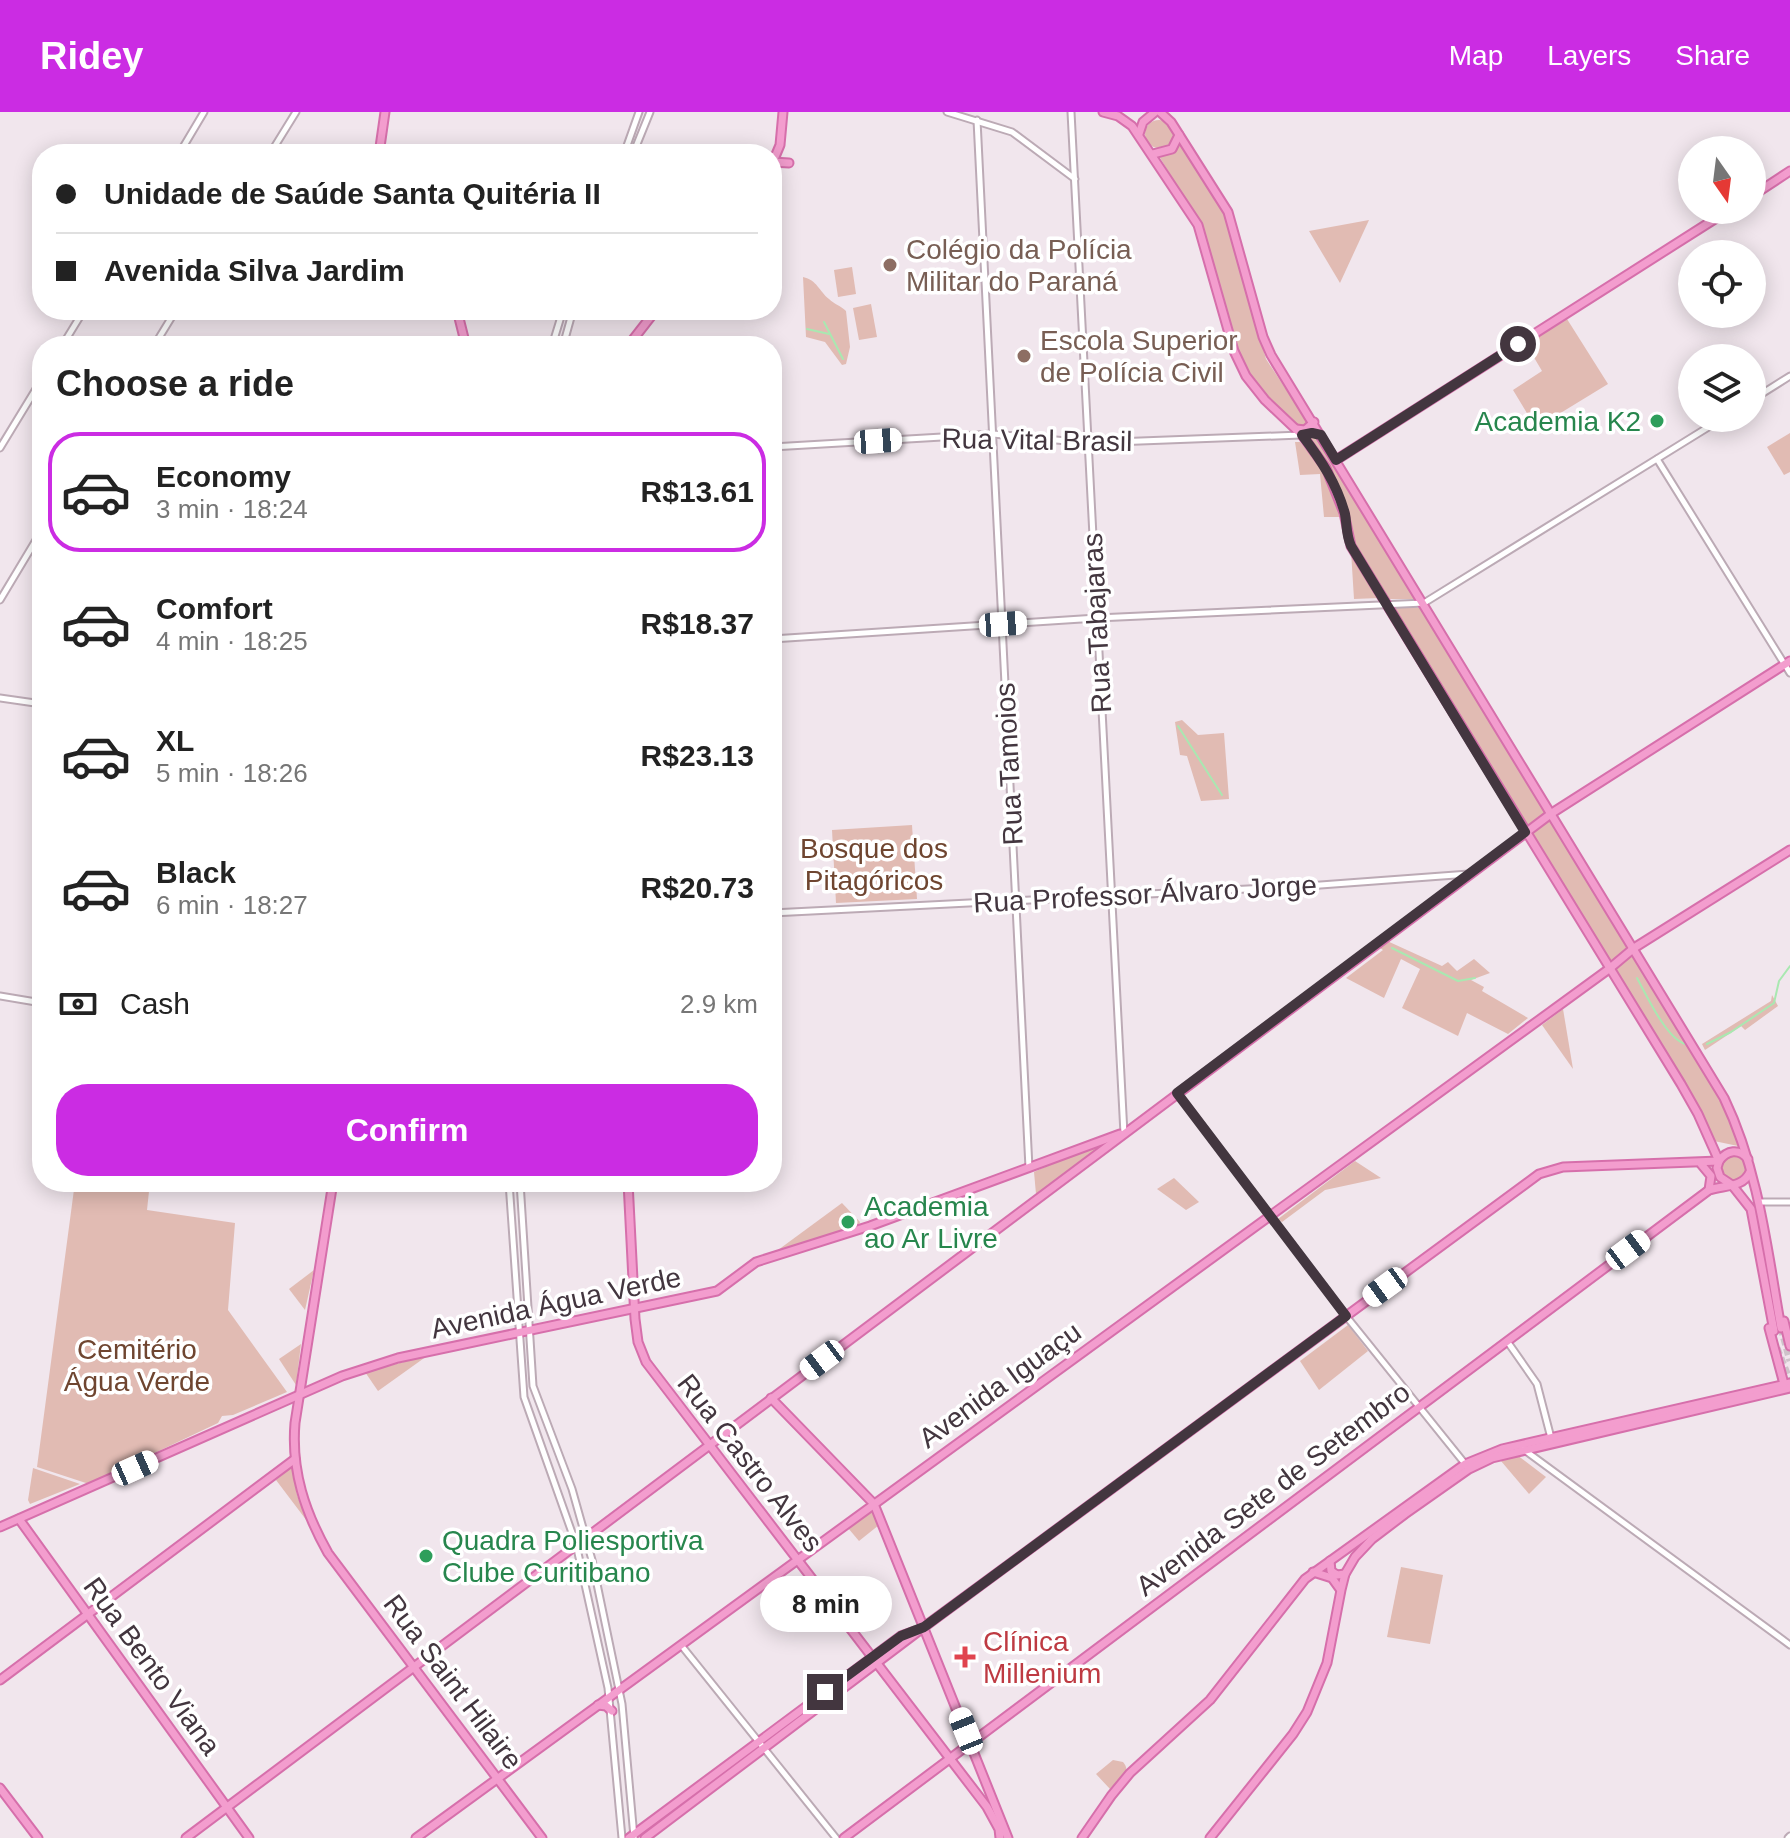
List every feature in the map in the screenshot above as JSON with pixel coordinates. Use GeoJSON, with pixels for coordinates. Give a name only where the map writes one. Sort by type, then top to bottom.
{"type":"FeatureCollection","features":[{"type":"Feature","properties":{"kind":"main road"},"geometry":{"type":"LineString","coordinates":[[380,144],[385,112]]}},
{"type":"Feature","properties":{"kind":"main road"},"geometry":{"type":"LineString","coordinates":[[780,144],[783,112]]}},
{"type":"Feature","properties":{"kind":"main road"},"geometry":{"type":"LineString","coordinates":[[1103,112],[1124,119],[1139,134],[1193,216],[1203,236],[1234,351],[1246,376],[1265,400],[1299,432],[1326,468],[1344,513],[1348,539],[1698,1114],[1720,1177],[1742,1195],[1751,1209],[1777,1329]]}},
{"type":"Feature","properties":{"kind":"main road"},"geometry":{"type":"LineString","coordinates":[[1082,1838],[1121,1784],[1197,1713],[1302,1582],[1467,1466],[1520,1447],[1788,1387],[1774,1352],[1764,1301],[1767,1274],[1760,1202],[1749,1160],[1724,1098],[1267,346],[1228,212],[1179,135],[1158,112],[1143,122],[1139,134]]}},
{"type":"Feature","properties":{"kind":"main road"},"geometry":{"type":"LineString","coordinates":[[1153,154],[1172,149],[1179,135]]}},
{"type":"Feature","properties":{"kind":"main road"},"geometry":{"type":"LineString","coordinates":[[782,163],[789,163]]}},
{"type":"Feature","properties":{"kind":"main road"},"geometry":{"type":"LineString","coordinates":[[1766,187],[1790,171]]}},
{"type":"Feature","properties":{"kind":"main road"},"geometry":{"type":"LineString","coordinates":[[1336,460],[1707,224]]}},
{"type":"Feature","properties":{"kind":"main road"},"geometry":{"type":"LineString","coordinates":[[636,336],[648,320]]}},
{"type":"Feature","properties":{"kind":"main road"},"geometry":{"type":"LineString","coordinates":[[1299,432],[1314,422]]}},
{"type":"Feature","properties":{"kind":"main road"},"geometry":{"type":"LineString","coordinates":[[1299,432],[1321,435]]}},
{"type":"Feature","properties":{"kind":"main road"},"geometry":{"type":"LineString","coordinates":[[1124,1134],[1525,832],[1787,663]]}},
{"type":"Feature","properties":{"kind":"main road","name":"Avenida Iguaçu"},"geometry":{"type":"LineString","coordinates":[[416,1838],[1634,948],[1790,850]]}},
{"type":"Feature","properties":{"kind":"main road","name":"Avenida Água Verde"},"geometry":{"type":"LineString","coordinates":[[0,1527],[333,1380],[380,1363],[717,1291],[756,1262],[857,1231],[1124,1134]]}},
{"type":"Feature","properties":{"kind":"main road"},"geometry":{"type":"LineString","coordinates":[[186,1838],[1108,1140]]}},
{"type":"Feature","properties":{"kind":"main road"},"geometry":{"type":"LineString","coordinates":[[632,1837],[874,1661],[901,1636],[924,1627],[1529,1181],[1549,1169],[1563,1167],[1715,1162],[1736,1151],[1749,1160]]}},
{"type":"Feature","properties":{"kind":"main road"},"geometry":{"type":"LineString","coordinates":[[1666,1157],[1675,1163]]}},
{"type":"Feature","properties":{"kind":"main road"},"geometry":{"type":"LineString","coordinates":[[1563,1167],[1581,1160]]}},
{"type":"Feature","properties":{"kind":"main road"},"geometry":{"type":"LineString","coordinates":[[1699,1163],[1710,1174],[1709,1190]]}},
{"type":"Feature","properties":{"kind":"main road"},"geometry":{"type":"LineString","coordinates":[[1732,1185],[1746,1180],[1751,1170]]}},
{"type":"Feature","properties":{"kind":"main road","name":"Avenida Sete de Setembro"},"geometry":{"type":"LineString","coordinates":[[844,1838],[1709,1190],[1732,1185]]}},
{"type":"Feature","properties":{"kind":"main road","name":"Rua Saint Hilaire"},"geometry":{"type":"LineString","coordinates":[[331,1192],[294,1434],[295,1459],[306,1508],[328,1553],[542,1838]]}},
{"type":"Feature","properties":{"kind":"main road"},"geometry":{"type":"LineString","coordinates":[[628,1192],[634,1308]]}},
{"type":"Feature","properties":{"kind":"main road"},"geometry":{"type":"LineString","coordinates":[[1742,1195],[1760,1202]]}},
{"type":"Feature","properties":{"kind":"main road"},"geometry":{"type":"LineString","coordinates":[[857,1231],[864,1218]]}},
{"type":"Feature","properties":{"kind":"main road"},"geometry":{"type":"LineString","coordinates":[[1767,1274],[1780,1299],[1790,1346]]}},
{"type":"Feature","properties":{"kind":"main road"},"geometry":{"type":"LineString","coordinates":[[691,1297],[696,1300],[697,1306]]}},
{"type":"Feature","properties":{"kind":"main road","name":"Rua Castro Alves"},"geometry":{"type":"LineString","coordinates":[[634,1308],[640,1348],[650,1369],[987,1807],[1005,1836]]}},
{"type":"Feature","properties":{"kind":"main road"},"geometry":{"type":"LineString","coordinates":[[771,1398],[874,1504],[971,1743],[1005,1836]]}},
{"type":"Feature","properties":{"kind":"main road"},"geometry":{"type":"LineString","coordinates":[[0,1680],[295,1459]]}},
{"type":"Feature","properties":{"kind":"main road"},"geometry":{"type":"LineString","coordinates":[[1210,1838],[1307,1712],[1327,1663],[1345,1574],[1355,1557],[1372,1539],[1467,1466]]}},
{"type":"Feature","properties":{"kind":"main road","name":"Rua Bento Viana"},"geometry":{"type":"LineString","coordinates":[[19,1519],[249,1838]]}},
{"type":"Feature","properties":{"kind":"main road"},"geometry":{"type":"LineString","coordinates":[[1330,1561],[1331,1571],[1337,1575],[1345,1574]]}},
{"type":"Feature","properties":{"kind":"main road"},"geometry":{"type":"LineString","coordinates":[[1313,1572],[1332,1578],[1341,1590]]}},
{"type":"Feature","properties":{"kind":"main road"},"geometry":{"type":"LineString","coordinates":[[598,1705],[612,1711]]}},
{"type":"Feature","properties":{"kind":"main road"},"geometry":{"type":"LineString","coordinates":[[645,1838],[761,1745]]}},
{"type":"Feature","properties":{"kind":"main road"},"geometry":{"type":"LineString","coordinates":[[0,1788],[38,1838]]}},
{"type":"Feature","properties":{"kind":"main road"},"geometry":{"type":"LineString","coordinates":[[646,1826],[660,1827]]}},
{"type":"Feature","properties":{"kind":"street"},"geometry":{"type":"LineString","coordinates":[[185,144],[204,112]]}},
{"type":"Feature","properties":{"kind":"street"},"geometry":{"type":"LineString","coordinates":[[276,144],[296,112]]}},
{"type":"Feature","properties":{"kind":"street"},"geometry":{"type":"LineString","coordinates":[[628,144],[639,112]]}},
{"type":"Feature","properties":{"kind":"street"},"geometry":{"type":"LineString","coordinates":[[637,144],[650,112]]}},
{"type":"Feature","properties":{"kind":"street"},"geometry":{"type":"LineString","coordinates":[[947,112],[1012,132],[1075,179]]}},
{"type":"Feature","properties":{"kind":"street","name":"Rua Tabajaras"},"geometry":{"type":"LineString","coordinates":[[1071,112],[1124,1134]]}},
{"type":"Feature","properties":{"kind":"street","name":"Rua Tamoios"},"geometry":{"type":"LineString","coordinates":[[977,120],[1029,1169]]}},
{"type":"Feature","properties":{"kind":"street"},"geometry":{"type":"LineString","coordinates":[[1766,391],[1790,376]]}},
{"type":"Feature","properties":{"kind":"street"},"geometry":{"type":"LineString","coordinates":[[0,448],[32,395]]}},
{"type":"Feature","properties":{"kind":"street","name":"Rua Vital Brasil"},"geometry":{"type":"LineString","coordinates":[[782,446],[993,434],[1088,443],[1299,432]]}},
{"type":"Feature","properties":{"kind":"street"},"geometry":{"type":"LineString","coordinates":[[782,638],[1097,618],[1424,603],[1700,432]]}},
{"type":"Feature","properties":{"kind":"street"},"geometry":{"type":"LineString","coordinates":[[1657,459],[1787,663],[1790,673]]}},
{"type":"Feature","properties":{"kind":"street"},"geometry":{"type":"LineString","coordinates":[[0,600],[32,547]]}},
{"type":"Feature","properties":{"kind":"street"},"geometry":{"type":"LineString","coordinates":[[0,698],[32,703]]}},
{"type":"Feature","properties":{"kind":"street","name":"Rua Professor Álvaro Jorge"},"geometry":{"type":"LineString","coordinates":[[782,913],[1307,886],[1470,873]]}},
{"type":"Feature","properties":{"kind":"street"},"geometry":{"type":"LineString","coordinates":[[0,996],[32,1001]]}},
{"type":"Feature","properties":{"kind":"street"},"geometry":{"type":"LineString","coordinates":[[1177,1093],[1346,1316],[1467,1466]]}},
{"type":"Feature","properties":{"kind":"street"},"geometry":{"type":"LineString","coordinates":[[510,1192],[525,1401],[576,1544],[610,1696],[622,1838]]}},
{"type":"Feature","properties":{"kind":"street"},"geometry":{"type":"LineString","coordinates":[[521,1192],[535,1395],[566,1471],[586,1537],[620,1689],[632,1837]]}},
{"type":"Feature","properties":{"kind":"street"},"geometry":{"type":"LineString","coordinates":[[1760,1202],[1790,1202]]}},
{"type":"Feature","properties":{"kind":"street"},"geometry":{"type":"LineString","coordinates":[[1507,1341],[1537,1384],[1551,1440]]}},
{"type":"Feature","properties":{"kind":"street"},"geometry":{"type":"LineString","coordinates":[[1520,1447],[1790,1645]]}},
{"type":"Feature","properties":{"kind":"street"},"geometry":{"type":"LineString","coordinates":[[681,1644],[836,1838]]}},
{"type":"Feature","properties":{"kind":"green space"},"geometry":{"type":"Polygon","coordinates":[[[1159,120],[1169,124],[1173,134],[1169,144],[1159,148],[1149,144],[1145,134],[1149,124],[1159,120]]]}},
{"type":"Feature","properties":{"kind":"green space"},"geometry":{"type":"Polygon","coordinates":[[[1180,141],[1225,211],[1266,359],[1310,426],[1299,429],[1255,384],[1241,359],[1204,231],[1159,156],[1169,154],[1180,141]]]}},
{"type":"Feature","properties":{"kind":"green space"},"geometry":{"type":"Polygon","coordinates":[[[1369,220],[1340,283],[1309,231],[1369,220]]]}},
{"type":"Feature","properties":{"kind":"green space"},"geometry":{"type":"Polygon","coordinates":[[[852,267],[856,294],[838,297],[834,270],[852,267]]]}},
{"type":"Feature","properties":{"kind":"green space"},"geometry":{"type":"Polygon","coordinates":[[[803,277],[812,281],[831,301],[846,311],[850,347],[846,364],[842,365],[825,342],[806,337],[803,277]]]}},
{"type":"Feature","properties":{"kind":"green space"},"geometry":{"type":"Polygon","coordinates":[[[871,304],[877,337],[859,340],[853,308],[871,304]]]}},
{"type":"Feature","properties":{"kind":"green space"},"geometry":{"type":"Polygon","coordinates":[[[1567,319],[1608,384],[1536,428],[1513,390],[1542,371],[1526,344],[1567,319]]]}},
{"type":"Feature","properties":{"kind":"green space"},"geometry":{"type":"Polygon","coordinates":[[[1790,433],[1790,472],[1784,475],[1767,447],[1790,433]]]}},
{"type":"Feature","properties":{"kind":"green space"},"geometry":{"type":"Polygon","coordinates":[[[1313,435],[1329,454],[1415,599],[1387,599],[1350,538],[1347,513],[1334,476],[1307,437],[1313,435]]]}},
{"type":"Feature","properties":{"kind":"green space"},"geometry":{"type":"Polygon","coordinates":[[[1295,442],[1300,442],[1319,468],[1342,517],[1324,517],[1320,474],[1300,475],[1295,442]]]}},
{"type":"Feature","properties":{"kind":"green space"},"geometry":{"type":"Polygon","coordinates":[[[1351,551],[1379,598],[1354,599],[1351,551]]]}},
{"type":"Feature","properties":{"kind":"green space"},"geometry":{"type":"Polygon","coordinates":[[[1389,606],[1422,608],[1704,1071],[1729,1117],[1738,1146],[1714,1141],[1702,1113],[1609,969],[1389,606]]]}},
{"type":"Feature","properties":{"kind":"green space"},"geometry":{"type":"Polygon","coordinates":[[[1182,720],[1198,735],[1224,733],[1229,799],[1201,801],[1187,756],[1180,755],[1175,722],[1182,720]]]}},
{"type":"Feature","properties":{"kind":"green space","name":"Bosque dos Pitagóricos"},"geometry":{"type":"Polygon","coordinates":[[[912,825],[917,899],[836,903],[832,830],[912,825]]]}},
{"type":"Feature","properties":{"kind":"green space"},"geometry":{"type":"Polygon","coordinates":[[[1385,940],[1442,966],[1448,962],[1457,971],[1474,959],[1490,973],[1471,980],[1484,987],[1482,991],[1528,1018],[1508,1034],[1467,1013],[1458,1036],[1402,1008],[1420,969],[1401,959],[1384,998],[1346,978],[1383,950],[1377,946],[1385,940]]]}},
{"type":"Feature","properties":{"kind":"green space"},"geometry":{"type":"Polygon","coordinates":[[[1772,995],[1778,1006],[1745,1030],[1741,1026],[1705,1050],[1702,1044],[1771,1001],[1772,995]]]}},
{"type":"Feature","properties":{"kind":"green space"},"geometry":{"type":"Polygon","coordinates":[[[1563,1009],[1573,1069],[1542,1025],[1563,1009]]]}},
{"type":"Feature","properties":{"kind":"green space"},"geometry":{"type":"Polygon","coordinates":[[[1096,1144],[1100,1147],[1040,1195],[1036,1194],[1034,1172],[1096,1144]]]}},
{"type":"Feature","properties":{"kind":"green space"},"geometry":{"type":"Polygon","coordinates":[[[1734,1156],[1743,1159],[1746,1168],[1743,1177],[1734,1180],[1725,1177],[1722,1168],[1725,1159],[1734,1156]]]}},
{"type":"Feature","properties":{"kind":"green space"},"geometry":{"type":"Polygon","coordinates":[[[1355,1161],[1381,1178],[1325,1190],[1282,1222],[1278,1219],[1355,1161]]]}},
{"type":"Feature","properties":{"kind":"green space"},"geometry":{"type":"Polygon","coordinates":[[[1174,1178],[1199,1202],[1186,1210],[1157,1189],[1174,1178]]]}},
{"type":"Feature","properties":{"kind":"green space","name":"Cemitério Água Verde"},"geometry":{"type":"Polygon","coordinates":[[[74,1192],[149,1192],[147,1210],[235,1223],[228,1310],[287,1392],[233,1415],[222,1416],[218,1423],[89,1484],[37,1467],[74,1192]]]}},
{"type":"Feature","properties":{"kind":"green space"},"geometry":{"type":"Polygon","coordinates":[[[842,1203],[860,1222],[858,1227],[778,1250],[842,1203]]]}},
{"type":"Feature","properties":{"kind":"green space"},"geometry":{"type":"Polygon","coordinates":[[[314,1270],[305,1310],[289,1289],[314,1270]]]}},
{"type":"Feature","properties":{"kind":"green space"},"geometry":{"type":"Polygon","coordinates":[[[1348,1325],[1368,1351],[1319,1390],[1300,1361],[1348,1325]]]}},
{"type":"Feature","properties":{"kind":"green space"},"geometry":{"type":"Polygon","coordinates":[[[301,1344],[296,1385],[279,1359],[301,1344]]]}},
{"type":"Feature","properties":{"kind":"green space"},"geometry":{"type":"Polygon","coordinates":[[[427,1356],[378,1391],[365,1372],[427,1356]]]}},
{"type":"Feature","properties":{"kind":"green space"},"geometry":{"type":"Polygon","coordinates":[[[1517,1455],[1546,1477],[1529,1494],[1501,1461],[1517,1455]]]}},
{"type":"Feature","properties":{"kind":"green space"},"geometry":{"type":"Polygon","coordinates":[[[292,1467],[297,1495],[307,1521],[276,1480],[292,1467]]]}},
{"type":"Feature","properties":{"kind":"green space"},"geometry":{"type":"Polygon","coordinates":[[[33,1468],[80,1484],[30,1504],[33,1468]]]}},
{"type":"Feature","properties":{"kind":"green space"},"geometry":{"type":"Polygon","coordinates":[[[873,1510],[879,1525],[859,1541],[848,1528],[873,1510]]]}},
{"type":"Feature","properties":{"kind":"green space"},"geometry":{"type":"Polygon","coordinates":[[[1401,1567],[1443,1575],[1430,1644],[1387,1637],[1401,1567]]]}},
{"type":"Feature","properties":{"kind":"green space"},"geometry":{"type":"Polygon","coordinates":[[[1113,1760],[1123,1762],[1126,1770],[1110,1789],[1096,1774],[1113,1760]]]}},
{"type":"Feature","properties":{"kind":"waterway"},"geometry":{"type":"LineString","coordinates":[[824,322],[843,359]]}},
{"type":"Feature","properties":{"kind":"waterway"},"geometry":{"type":"LineString","coordinates":[[807,329],[829,334]]}},
{"type":"Feature","properties":{"kind":"waterway"},"geometry":{"type":"LineString","coordinates":[[1178,726],[1222,795]]}},
{"type":"Feature","properties":{"kind":"waterway"},"geometry":{"type":"LineString","coordinates":[[1392,948],[1458,981],[1475,978]]}},
{"type":"Feature","properties":{"kind":"waterway"},"geometry":{"type":"LineString","coordinates":[[1707,1044],[1774,1003],[1779,981],[1790,966]]}},
{"type":"Feature","properties":{"kind":"waterway"},"geometry":{"type":"LineString","coordinates":[[1637,978],[1664,1025],[1685,1044]]}},
{"type":"Feature","properties":{"kind":"tunnel"},"geometry":{"type":"LineString","coordinates":[[1781,1328],[1790,1361]]}},
{"type":"Feature","properties":{"kind":"tunnel"},"geometry":{"type":"LineString","coordinates":[[1777,1348],[1790,1381]]}},
{"type":"Feature","properties":{"kind":"place","name":"Colégio da Polícia Militar do Paraná"},"geometry":{"type":"Point","coordinates":[890,265]}},
{"type":"Feature","properties":{"kind":"place","name":"Escola Superior de Polícia Civil"},"geometry":{"type":"Point","coordinates":[1024,356]}},
{"type":"Feature","properties":{"kind":"place","name":"Academia K2"},"geometry":{"type":"Point","coordinates":[1657,421]}},
{"type":"Feature","properties":{"kind":"place","name":"Academia ao Ar Livre"},"geometry":{"type":"Point","coordinates":[848,1222]}},
{"type":"Feature","properties":{"kind":"place","name":"Quadra Poliesportiva Clube Curitibano"},"geometry":{"type":"Point","coordinates":[426,1556]}},
{"type":"Feature","properties":{"kind":"place","name":"Clínica Millenium"},"geometry":{"type":"Point","coordinates":[965,1657]}},
{"type":"Feature","properties":{"kind":"route"},"geometry":{"type":"LineString","coordinates":[[825,1692],[901,1636],[924,1627],[1346,1316],[1177,1093],[1525,832],[1351,546],[1336,487],[1302,435],[1321,435],[1336,460],[1518,344]]}}]}
